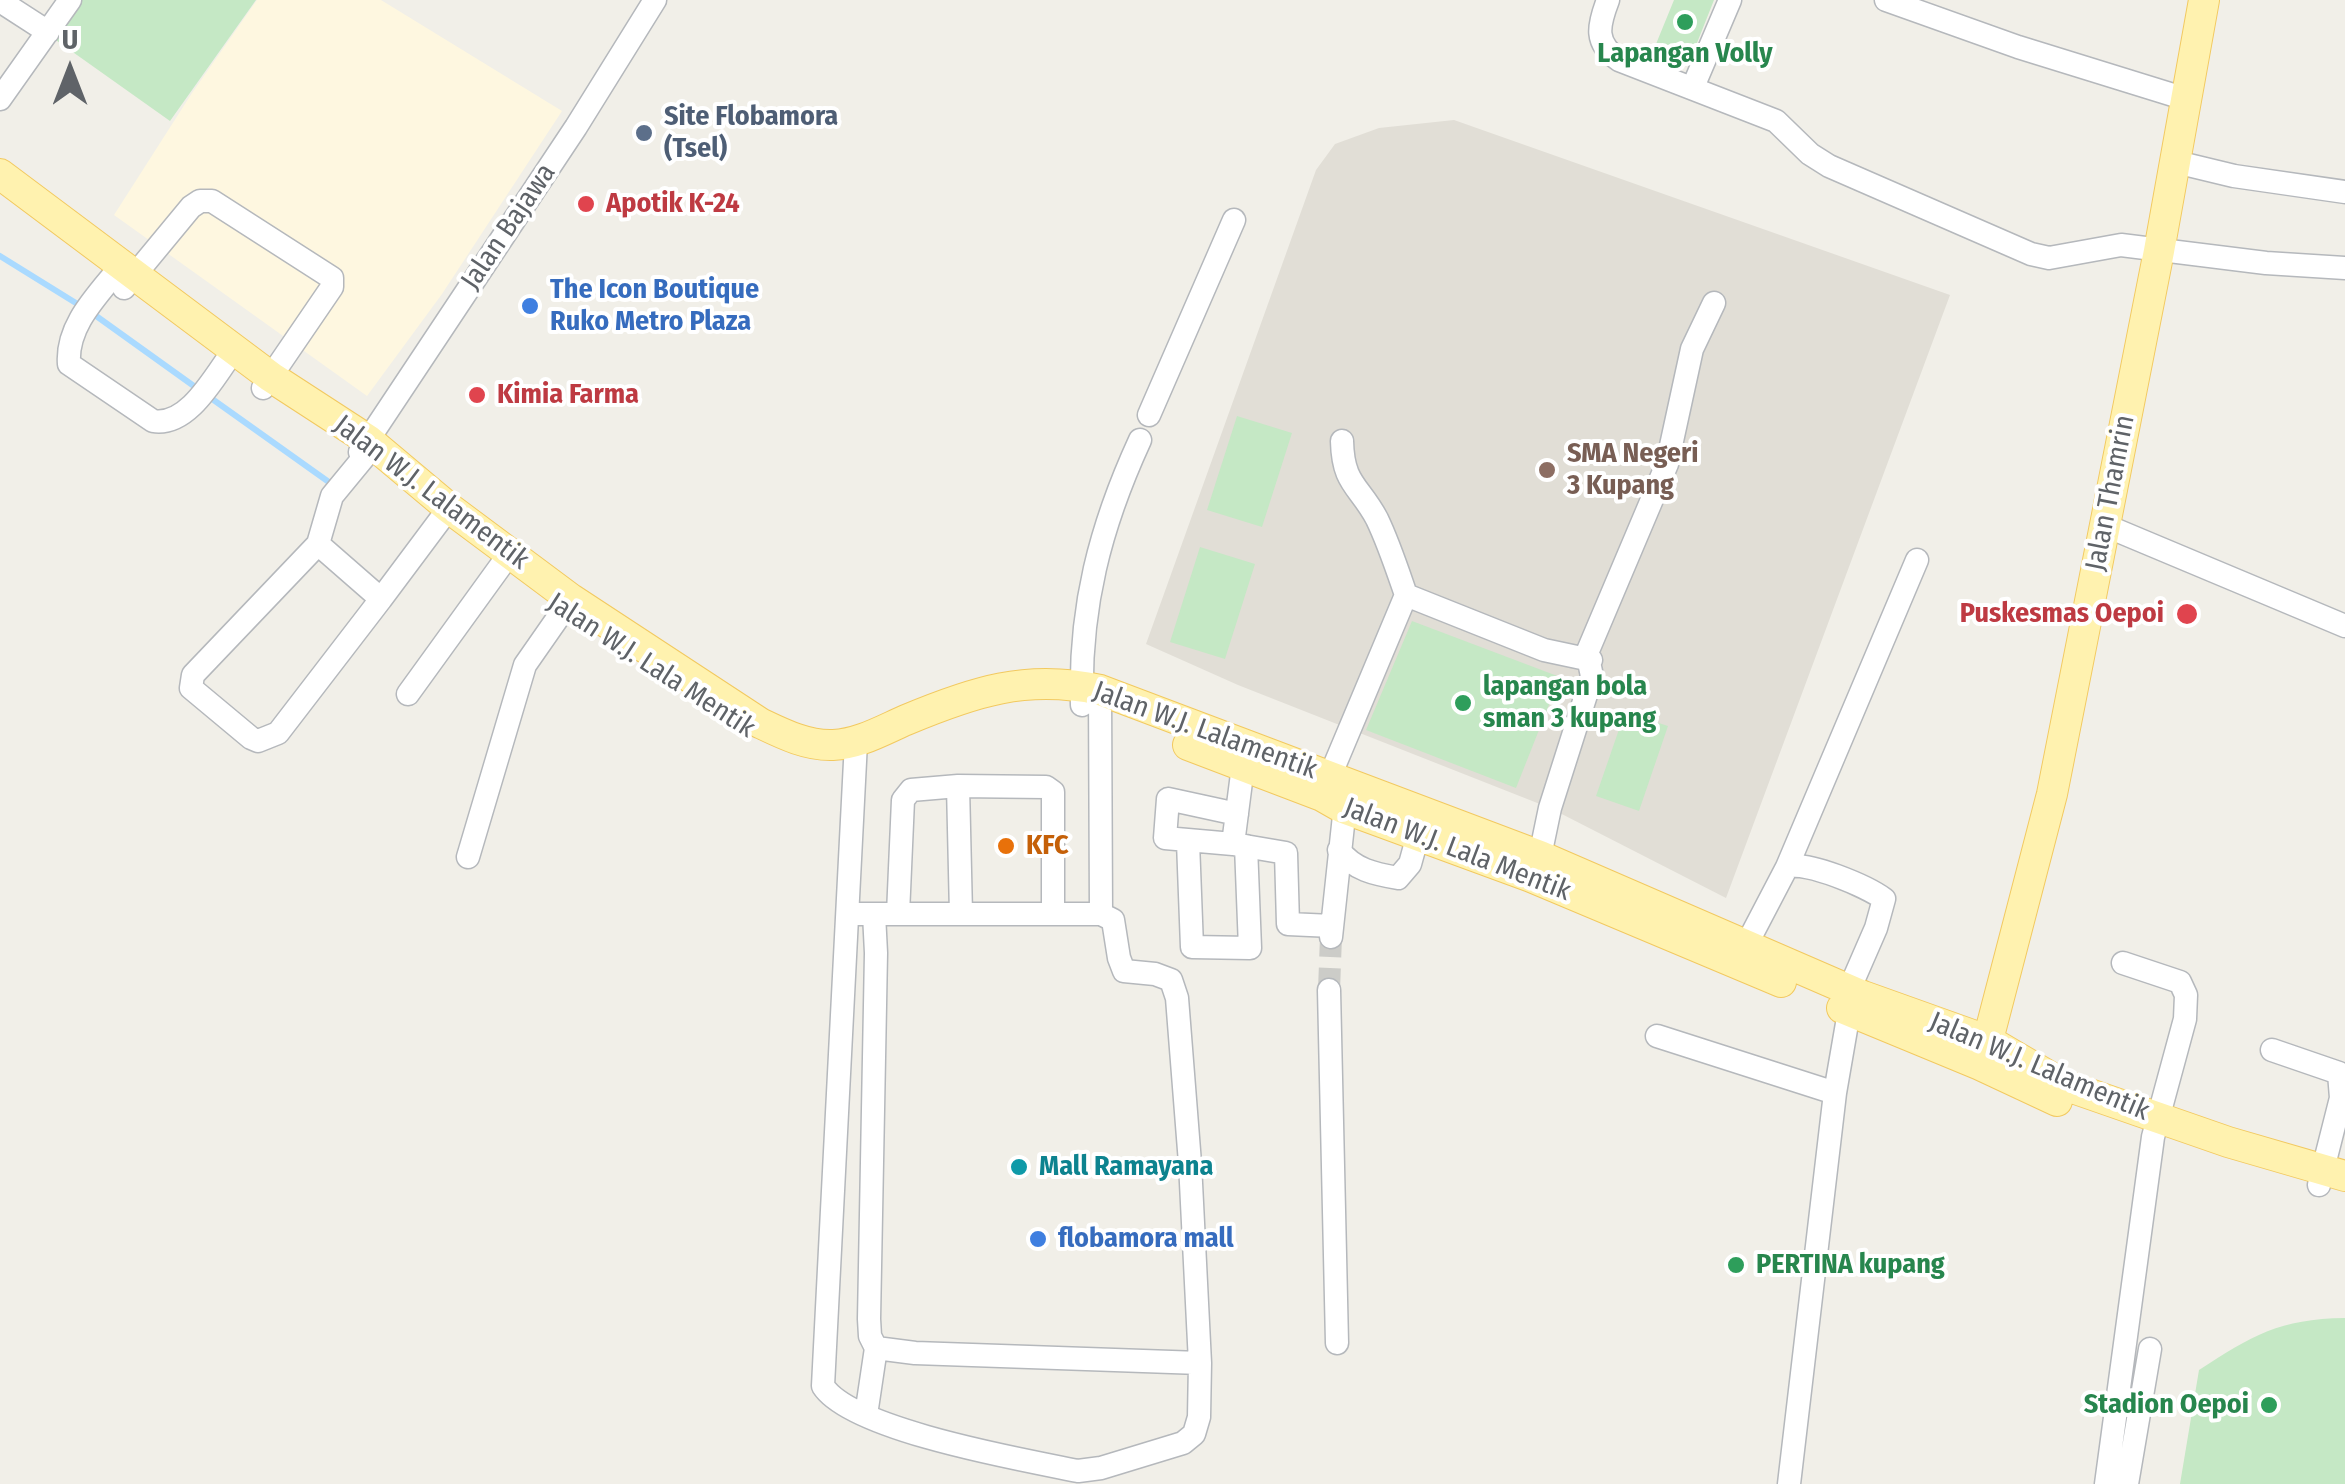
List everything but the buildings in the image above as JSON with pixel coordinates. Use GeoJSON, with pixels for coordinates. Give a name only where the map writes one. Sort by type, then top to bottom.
{"type":"FeatureCollection","features":[{"type":"Feature","properties":{"kind":"main road","name":"Jalan Thamrin"},"geometry":{"type":"LineString","coordinates":[[1985,1053],[2052,794],[2160,251],[2204,0]]}},
{"type":"Feature","properties":{"kind":"main road","name":"Jalan W.J. Lalamentik"},"geometry":{"type":"LineString","coordinates":[[0,174],[117,281],[224,364],[267,383],[357,461],[445,513],[566,604],[760,723],[807,742],[856,751]]}},
{"type":"Feature","properties":{"kind":"main road"},"geometry":{"type":"LineString","coordinates":[[0,196],[117,281]]}},
{"type":"Feature","properties":{"kind":"main road","name":"Jalan W.J. Lalamentik"},"geometry":{"type":"LineString","coordinates":[[1091,698],[1536,866]]}},
{"type":"Feature","properties":{"kind":"main road","name":"Jalan W.J. Lala Mentik"},"geometry":{"type":"LineString","coordinates":[[856,751],[1009,703],[1091,698],[1243,766],[1336,791],[1418,835],[1536,866],[1741,955],[1854,999]]}},
{"type":"Feature","properties":{"kind":"main road","name":"Jalan W.J. Lalamentik"},"geometry":{"type":"LineString","coordinates":[[1854,999],[2064,1085],[2155,1128]]}},
{"type":"Feature","properties":{"kind":"main road"},"geometry":{"type":"LineString","coordinates":[[2155,1128],[2337,1180]]}},
{"type":"Feature","properties":{"kind":"street"},"geometry":{"type":"LineString","coordinates":[[0,98],[70,0]]}},
{"type":"Feature","properties":{"kind":"street","name":"Jalan Bajawa"},"geometry":{"type":"LineString","coordinates":[[318,544],[357,461],[655,0]]}},
{"type":"Feature","properties":{"kind":"street"},"geometry":{"type":"LineString","coordinates":[[1608,0],[1601,30],[1605,51],[1619,60],[1776,121],[1810,154],[1829,166],[2031,254],[2049,258],[2121,245],[2345,268]]}},
{"type":"Feature","properties":{"kind":"street"},"geometry":{"type":"LineString","coordinates":[[1693,87],[1730,0]]}},
{"type":"Feature","properties":{"kind":"street"},"geometry":{"type":"LineString","coordinates":[[1886,0],[2018,47],[2186,99]]}},
{"type":"Feature","properties":{"kind":"street"},"geometry":{"type":"LineString","coordinates":[[0,1],[48,32]]}},
{"type":"Feature","properties":{"kind":"street"},"geometry":{"type":"LineString","coordinates":[[2176,162],[2234,176],[2345,192]]}},
{"type":"Feature","properties":{"kind":"street"},"geometry":{"type":"LineString","coordinates":[[224,364],[195,401],[181,415],[165,423],[152,421],[69,364],[68,349],[80,319],[200,201],[212,201],[332,278],[332,287],[267,383]]}},
{"type":"Feature","properties":{"kind":"street"},"geometry":{"type":"LineString","coordinates":[[1150,415],[1234,220]]}},
{"type":"Feature","properties":{"kind":"street"},"geometry":{"type":"LineString","coordinates":[[1536,866],[1592,676],[1587,654],[1667,464],[1692,350],[1714,304]]}},
{"type":"Feature","properties":{"kind":"street"},"geometry":{"type":"LineString","coordinates":[[1101,914],[1089,585],[1113,498],[1140,440]]}},
{"type":"Feature","properties":{"kind":"street"},"geometry":{"type":"LineString","coordinates":[[1237,814],[1168,799],[1165,838],[1286,853],[1288,924],[1332,932],[1339,850],[1336,791],[1406,594],[1374,514],[1342,465],[1342,441]]}},
{"type":"Feature","properties":{"kind":"street"},"geometry":{"type":"LineString","coordinates":[[380,600],[318,544],[193,675],[190,688],[251,738],[267,739],[278,733],[380,600],[445,513]]}},
{"type":"Feature","properties":{"kind":"street"},"geometry":{"type":"LineString","coordinates":[[2104,525],[2345,626]]}},
{"type":"Feature","properties":{"kind":"street"},"geometry":{"type":"LineString","coordinates":[[408,694],[506,559]]}},
{"type":"Feature","properties":{"kind":"street"},"geometry":{"type":"LineString","coordinates":[[1741,955],[1788,867],[1917,560]]}},
{"type":"Feature","properties":{"kind":"street"},"geometry":{"type":"LineString","coordinates":[[1406,594],[1544,650],[1591,660]]}},
{"type":"Feature","properties":{"kind":"street"},"geometry":{"type":"LineString","coordinates":[[468,857],[525,664],[566,604]]}},
{"type":"Feature","properties":{"kind":"street"},"geometry":{"type":"LineString","coordinates":[[848,914],[1101,914],[1113,920],[1124,971],[1171,980],[1177,998],[1190,1163],[1200,1363],[1198,1417],[1194,1434],[1184,1444],[1078,1472],[900,1428],[830,1397],[823,1386],[856,751]]}},
{"type":"Feature","properties":{"kind":"street"},"geometry":{"type":"LineString","coordinates":[[1188,842],[1192,947],[1250,948],[1237,814],[1243,766]]}},
{"type":"Feature","properties":{"kind":"street"},"geometry":{"type":"LineString","coordinates":[[898,914],[903,800],[911,790],[958,786],[1046,788],[1053,792],[1053,914]]}},
{"type":"Feature","properties":{"kind":"street"},"geometry":{"type":"LineString","coordinates":[[958,786],[961,914]]}},
{"type":"Feature","properties":{"kind":"street"},"geometry":{"type":"LineString","coordinates":[[1339,850],[1346,860],[1368,872],[1398,878],[1410,864],[1418,835]]}},
{"type":"Feature","properties":{"kind":"street"},"geometry":{"type":"LineString","coordinates":[[1788,867],[1810,867],[1884,899],[1854,999],[1836,1093],[1789,1484]]}},
{"type":"Feature","properties":{"kind":"street"},"geometry":{"type":"LineString","coordinates":[[866,1415],[876,1348],[870,1336],[869,1319],[874,914]]}},
{"type":"Feature","properties":{"kind":"street"},"geometry":{"type":"LineString","coordinates":[[2123,963],[2180,982],[2186,995],[2185,1019],[2155,1128],[2124,1436],[2126,1484]]}},
{"type":"Feature","properties":{"kind":"street"},"geometry":{"type":"LineString","coordinates":[[1329,990],[1338,1343]]}},
{"type":"Feature","properties":{"kind":"street"},"geometry":{"type":"LineString","coordinates":[[1658,1036],[1836,1093]]}},
{"type":"Feature","properties":{"kind":"street"},"geometry":{"type":"LineString","coordinates":[[2272,1050],[2339,1073],[2337,1180]]}},
{"type":"Feature","properties":{"kind":"street"},"geometry":{"type":"LineString","coordinates":[[876,1348],[914,1353],[1200,1363]]}},
{"type":"Feature","properties":{"kind":"street"},"geometry":{"type":"LineString","coordinates":[[2106,1484],[2150,1349]]}},
{"type":"Feature","properties":{"kind":"shaded area"},"geometry":{"type":"Polygon","coordinates":[[[257,0],[381,0],[562,111],[442,294],[367,396],[114,215],[257,0]]]}},
{"type":"Feature","properties":{"kind":"shaded area","name":"SMA Negeri 3 Kupang"},"geometry":{"type":"Polygon","coordinates":[[[1454,120],[1950,295],[1726,898],[1550,808],[1238,685],[1146,644],[1316,170],[1335,144],[1379,128],[1454,120]]]}},
{"type":"Feature","properties":{"kind":"green space"},"geometry":{"type":"Polygon","coordinates":[[[80,0],[256,0],[170,121],[53,38],[80,0]]]}},
{"type":"Feature","properties":{"kind":"green space","name":"Lapangan Volly"},"geometry":{"type":"Polygon","coordinates":[[[1674,0],[1714,0],[1691,58],[1656,44],[1674,0]]]}},
{"type":"Feature","properties":{"kind":"green space"},"geometry":{"type":"Polygon","coordinates":[[[1237,416],[1292,433],[1262,527],[1207,510],[1237,416]]]}},
{"type":"Feature","properties":{"kind":"green space"},"geometry":{"type":"Polygon","coordinates":[[[1200,547],[1255,564],[1225,659],[1170,642],[1200,547]]]}},
{"type":"Feature","properties":{"kind":"green space","name":"lapangan bola sman 3 kupang"},"geometry":{"type":"Polygon","coordinates":[[[1412,621],[1560,677],[1516,788],[1366,730],[1412,621]]]}},
{"type":"Feature","properties":{"kind":"green space"},"geometry":{"type":"Polygon","coordinates":[[[1625,712],[1668,726],[1639,811],[1596,796],[1625,712]]]}},
{"type":"Feature","properties":{"kind":"green space","name":"Stadion Oepoi"},"geometry":{"type":"Polygon","coordinates":[[[2345,1318],[2345,1484],[2180,1484],[2199,1370],[2268,1331],[2302,1322],[2345,1318]]]}},
{"type":"Feature","properties":{"kind":"waterway"},"geometry":{"type":"LineString","coordinates":[[0,256],[92,313],[198,389]]}},
{"type":"Feature","properties":{"kind":"waterway"},"geometry":{"type":"LineString","coordinates":[[208,396],[333,485]]}},
{"type":"Feature","properties":{"kind":"tunnel"},"geometry":{"type":"LineString","coordinates":[[1329,990],[1331,937]]}},
{"type":"Feature","properties":{"kind":"place","name":"Lapangan Volly"},"geometry":{"type":"Point","coordinates":[1685,22]}},
{"type":"Feature","properties":{"kind":"place","name":"Site Flobamora (Tsel)"},"geometry":{"type":"Point","coordinates":[644,133]}},
{"type":"Feature","properties":{"kind":"place","name":"Apotik K-24"},"geometry":{"type":"Point","coordinates":[586,204]}},
{"type":"Feature","properties":{"kind":"place","name":"The Icon Boutique Ruko Metro Plaza"},"geometry":{"type":"Point","coordinates":[530,306]}},
{"type":"Feature","properties":{"kind":"place","name":"Kimia Farma"},"geometry":{"type":"Point","coordinates":[477,395]}},
{"type":"Feature","properties":{"kind":"place","name":"SMA Negeri 3 Kupang"},"geometry":{"type":"Point","coordinates":[1547,470]}},
{"type":"Feature","properties":{"kind":"place","name":"Puskesmas Oepoi"},"geometry":{"type":"Point","coordinates":[2187,614]}},
{"type":"Feature","properties":{"kind":"place","name":"lapangan bola sman 3 kupang"},"geometry":{"type":"Point","coordinates":[1463,703]}},
{"type":"Feature","properties":{"kind":"place","name":"KFC"},"geometry":{"type":"Point","coordinates":[1006,846]}},
{"type":"Feature","properties":{"kind":"place","name":"Mall Ramayana"},"geometry":{"type":"Point","coordinates":[1019,1167]}},
{"type":"Feature","properties":{"kind":"place","name":"flobamora mall"},"geometry":{"type":"Point","coordinates":[1038,1239]}},
{"type":"Feature","properties":{"kind":"place","name":"PERTINA kupang"},"geometry":{"type":"Point","coordinates":[1736,1265]}},
{"type":"Feature","properties":{"kind":"place","name":"Stadion Oepoi"},"geometry":{"type":"Point","coordinates":[2269,1405]}}]}
